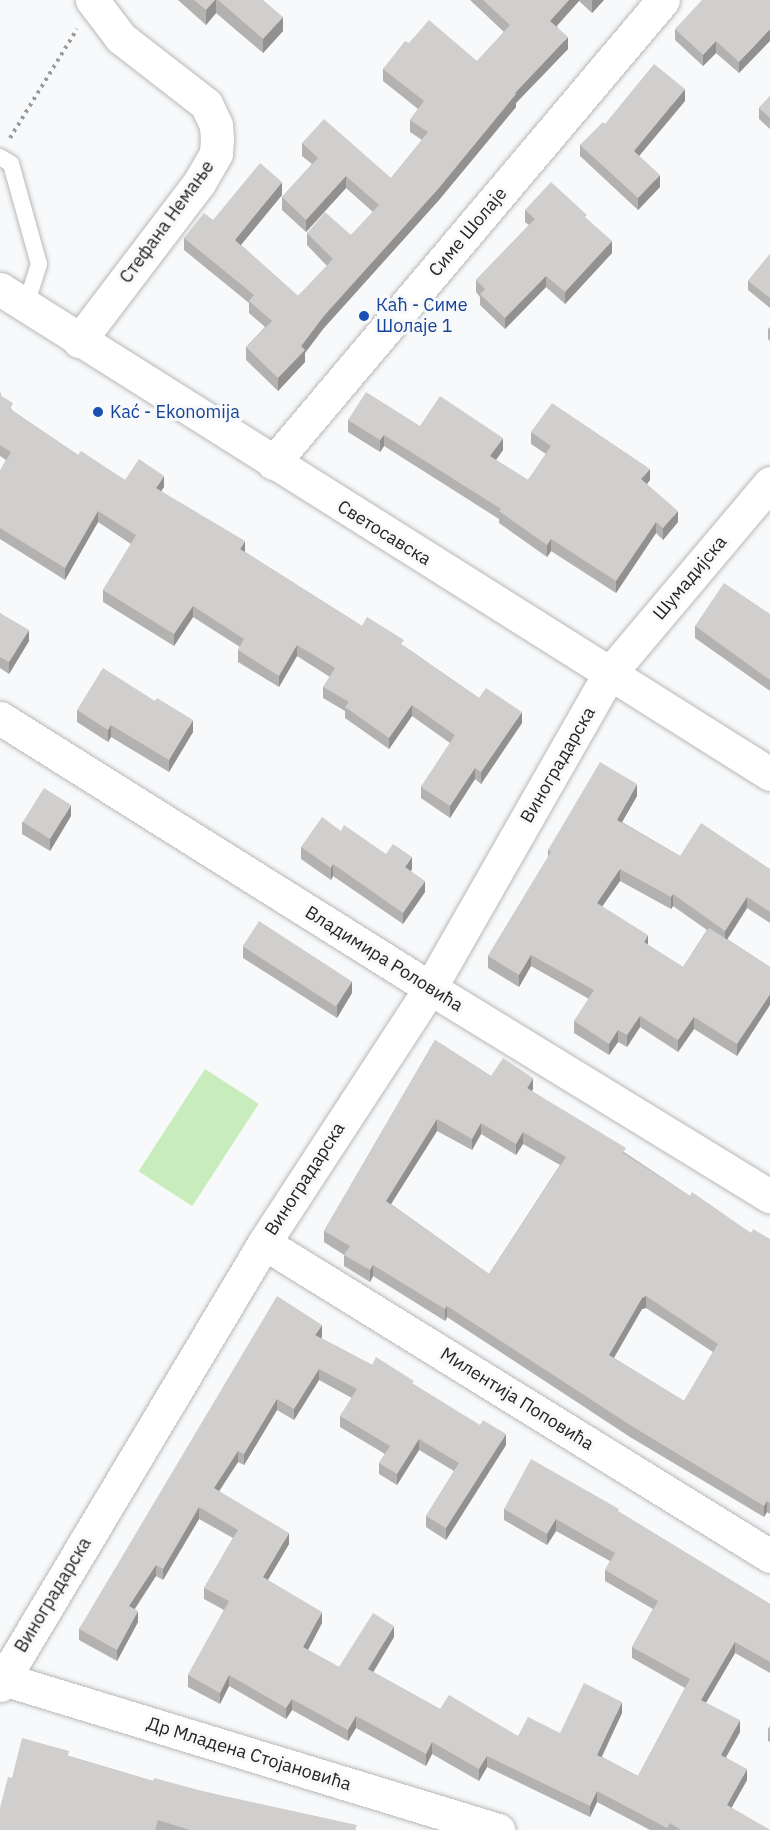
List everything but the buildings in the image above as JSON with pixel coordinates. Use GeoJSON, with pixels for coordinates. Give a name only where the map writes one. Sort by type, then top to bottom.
{"type":"FeatureCollection","features":[{"type":"Feature","properties":{"kind":"street","name":"Симе Шолаје"},"geometry":{"type":"LineString","coordinates":[[273,463],[663,0]]}},
{"type":"Feature","properties":{"kind":"street","name":"Стефана Немање"},"geometry":{"type":"LineString","coordinates":[[79,340],[199,183],[216,153],[217,139],[216,125],[206,104],[121,38],[92,1]]}},
{"type":"Feature","properties":{"kind":"street","name":"Светосавска"},"geometry":{"type":"LineString","coordinates":[[13,297],[273,463],[770,774]]}},
{"type":"Feature","properties":{"kind":"street","name":"Шумадијска"},"geometry":{"type":"LineString","coordinates":[[610,673],[770,483]]}},
{"type":"Feature","properties":{"kind":"street","name":"Виноградарска"},"geometry":{"type":"LineString","coordinates":[[1,1680],[264,1243],[430,988],[610,673]]}},
{"type":"Feature","properties":{"kind":"street","name":"Владимира Роловића"},"geometry":{"type":"LineString","coordinates":[[0,718],[430,988],[770,1196]]}},
{"type":"Feature","properties":{"kind":"street","name":"Милентија Поповића"},"geometry":{"type":"LineString","coordinates":[[264,1243],[770,1556]]}},
{"type":"Feature","properties":{"kind":"street","name":"Др Младена Стојановића"},"geometry":{"type":"LineString","coordinates":[[1,1680],[498,1830]]}},
{"type":"Feature","properties":{"kind":"lane"},"geometry":{"type":"LineString","coordinates":[[3,151],[11,164],[39,264],[13,297]]}},
{"type":"Feature","properties":{"kind":"path"},"geometry":{"type":"LineString","coordinates":[[3,151],[92,1]]}},
{"type":"Feature","properties":{"kind":"green space"},"geometry":{"type":"Polygon","coordinates":[[[205,1069],[259,1104],[192,1206],[139,1171],[205,1069]]]}},
{"type":"Feature","properties":{"kind":"place","name":"Каћ - Симе Шолаје 1"},"geometry":{"type":"Point","coordinates":[364,316]}},
{"type":"Feature","properties":{"kind":"place","name":"Kać - Ekonomija"},"geometry":{"type":"Point","coordinates":[98,412]}}]}
